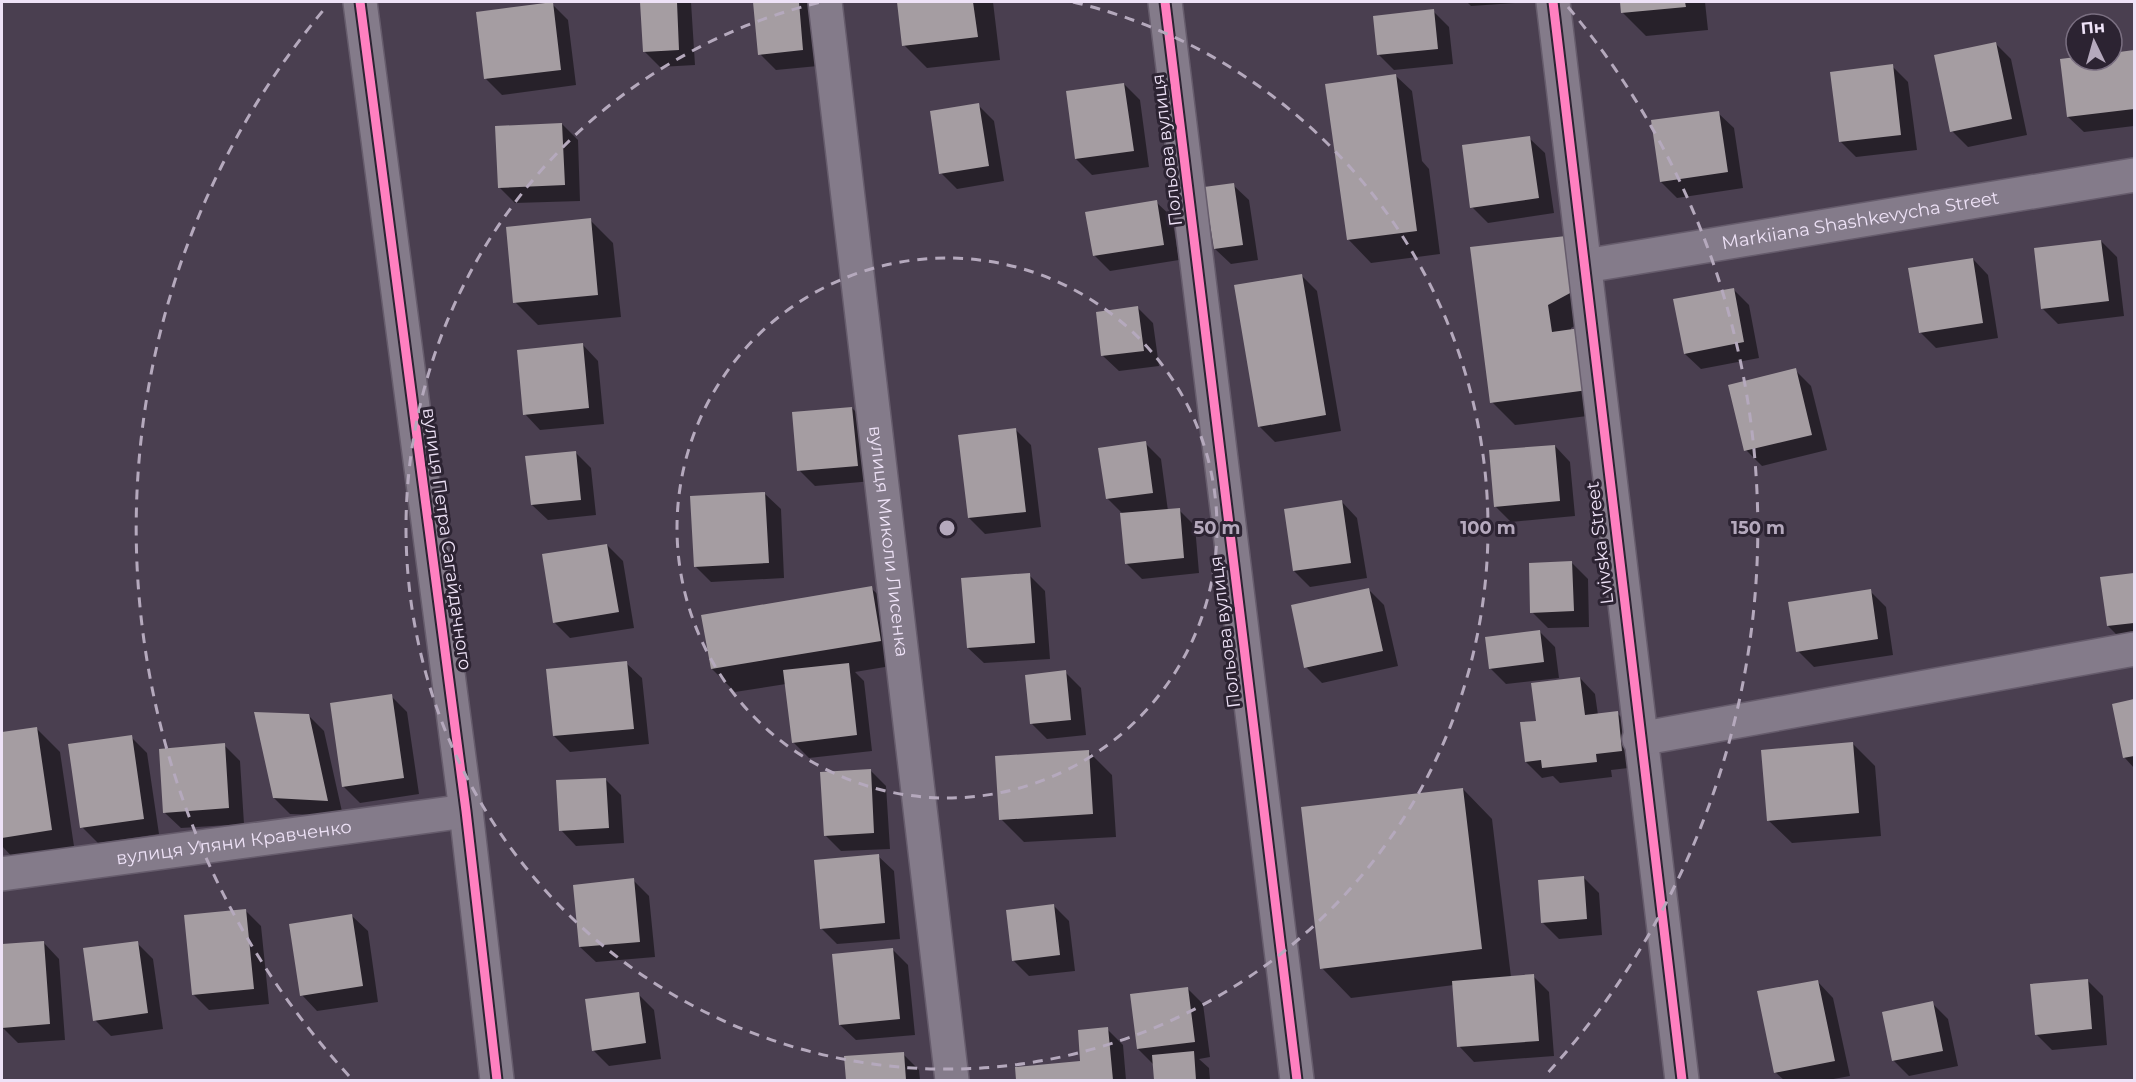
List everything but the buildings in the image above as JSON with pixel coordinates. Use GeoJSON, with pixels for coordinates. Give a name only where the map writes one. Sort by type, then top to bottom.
{"type":"FeatureCollection","features":[{"type":"Feature","properties":{"kind":"street","name":"вулиця Петра Сагайдачного"},"geometry":{"type":"LineString","coordinates":[[360,2],[466,811],[497,1080]]}},
{"type":"Feature","properties":{"kind":"street","name":"вулиця Миколи Лисенка"},"geometry":{"type":"LineString","coordinates":[[825,2],[952,1080]]}},
{"type":"Feature","properties":{"kind":"street","name":"Польова вулиця"},"geometry":{"type":"LineString","coordinates":[[1166,2],[1296,1080]]}},
{"type":"Feature","properties":{"kind":"street","name":"Lvivska Street"},"geometry":{"type":"LineString","coordinates":[[1553,2],[1639,739],[1682,1080]]}},
{"type":"Feature","properties":{"kind":"street","name":"Markiiana Shashkevycha Street"},"geometry":{"type":"LineString","coordinates":[[1585,266],[2134,175]]}},
{"type":"Feature","properties":{"kind":"street"},"geometry":{"type":"LineString","coordinates":[[1639,739],[2134,649]]}},
{"type":"Feature","properties":{"kind":"street","name":"вулиця Уляни Кравченко"},"geometry":{"type":"LineString","coordinates":[[2,874],[466,811]]}},
{"type":"Feature","properties":{"kind":"cycle path"},"geometry":{"type":"LineString","coordinates":[[360,2],[466,811],[497,1080]]}},
{"type":"Feature","properties":{"kind":"cycle path"},"geometry":{"type":"LineString","coordinates":[[1165,2],[1297,1080]]}},
{"type":"Feature","properties":{"kind":"cycle path"},"geometry":{"type":"LineString","coordinates":[[1553,2],[1682,1080]]}}]}
